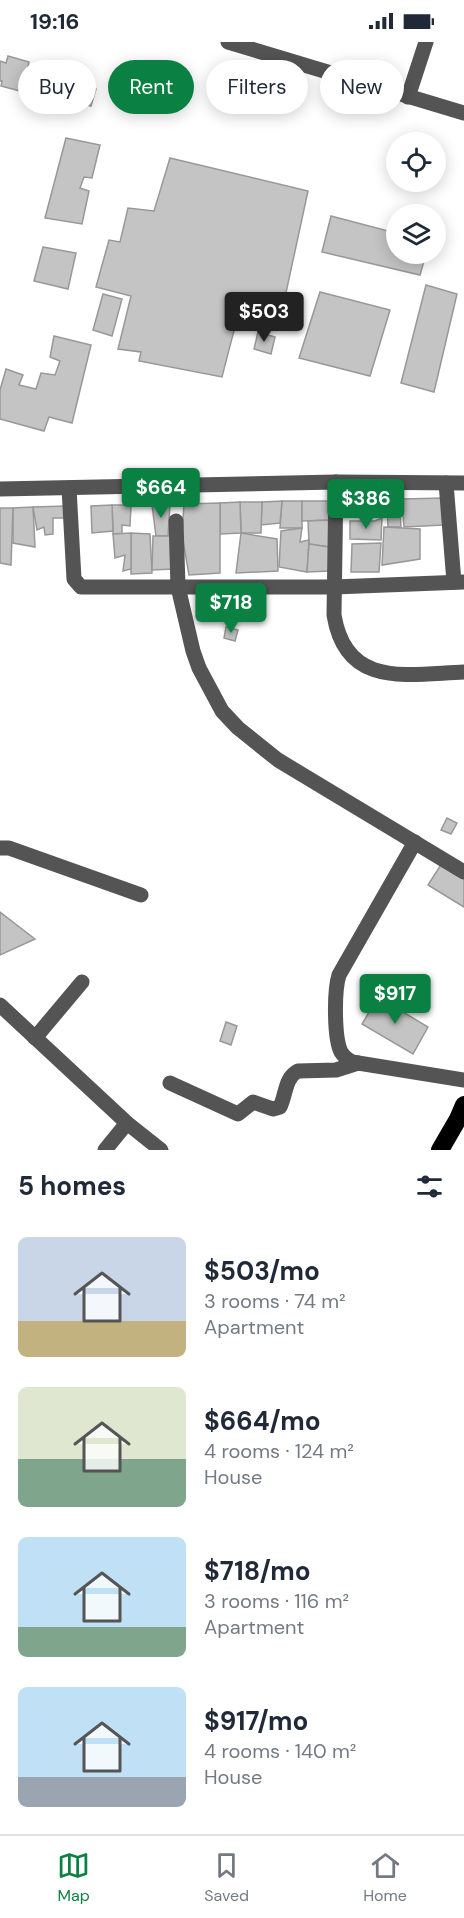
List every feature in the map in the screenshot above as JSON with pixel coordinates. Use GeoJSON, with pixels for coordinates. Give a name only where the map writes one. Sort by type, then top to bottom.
{"type":"FeatureCollection","features":[{"type":"Feature","properties":{"kind":"highway"},"geometry":{"type":"LineString","coordinates":[[440,1150],[464,1105]]}},
{"type":"Feature","properties":{"kind":"street"},"geometry":{"type":"LineString","coordinates":[[228,42],[464,113]]}},
{"type":"Feature","properties":{"kind":"street"},"geometry":{"type":"LineString","coordinates":[[408,97],[426,42]]}},
{"type":"Feature","properties":{"kind":"street"},"geometry":{"type":"LineString","coordinates":[[336,482],[334,615],[341,643],[360,664],[386,674],[464,672]]}},
{"type":"Feature","properties":{"kind":"street"},"geometry":{"type":"LineString","coordinates":[[0,489],[336,482],[464,483]]}},
{"type":"Feature","properties":{"kind":"street"},"geometry":{"type":"LineString","coordinates":[[69,488],[73,575],[75,583],[85,588],[334,587],[459,582],[446,483]]}},
{"type":"Feature","properties":{"kind":"street"},"geometry":{"type":"LineString","coordinates":[[176,521],[178,587],[193,651],[198,668],[222,711],[238,729],[278,760],[464,872]]}},
{"type":"Feature","properties":{"kind":"street"},"geometry":{"type":"LineString","coordinates":[[415,842],[345,962],[336,985],[340,1050],[347,1059],[358,1063],[464,1080]]}},
{"type":"Feature","properties":{"kind":"street"},"geometry":{"type":"LineString","coordinates":[[0,848],[9,848],[141,895]]}},
{"type":"Feature","properties":{"kind":"street"},"geometry":{"type":"LineString","coordinates":[[35,1038],[82,982]]}},
{"type":"Feature","properties":{"kind":"street"},"geometry":{"type":"LineString","coordinates":[[0,1005],[128,1123],[161,1150]]}},
{"type":"Feature","properties":{"kind":"street"},"geometry":{"type":"LineString","coordinates":[[170,1083],[238,1114],[253,1101],[273,1109],[280,1107],[288,1080],[293,1073],[336,1070],[358,1063]]}},
{"type":"Feature","properties":{"kind":"street"},"geometry":{"type":"LineString","coordinates":[[105,1150],[128,1123]]}},
{"type":"Feature","properties":{"kind":"building"},"geometry":{"type":"Polygon","coordinates":[[[8,56],[22,60],[18,60],[18,90],[1,86],[0,61],[6,63],[8,56]]]}},
{"type":"Feature","properties":{"kind":"building"},"geometry":{"type":"Polygon","coordinates":[[[66,138],[100,145],[92,178],[84,177],[80,188],[89,191],[82,224],[45,218],[66,138]]]}},
{"type":"Feature","properties":{"kind":"building"},"geometry":{"type":"Polygon","coordinates":[[[170,158],[308,191],[279,325],[237,319],[222,377],[139,361],[141,352],[118,349],[131,296],[96,287],[109,240],[120,242],[128,208],[154,211],[170,158]]]}},
{"type":"Feature","properties":{"kind":"building"},"geometry":{"type":"Polygon","coordinates":[[[331,216],[386,230],[386,264],[423,264],[420,275],[322,252],[331,216]]]}},
{"type":"Feature","properties":{"kind":"building"},"geometry":{"type":"Polygon","coordinates":[[[43,247],[76,253],[68,289],[34,281],[43,247]]]}},
{"type":"Feature","properties":{"kind":"building"},"geometry":{"type":"Polygon","coordinates":[[[426,285],[457,294],[434,392],[401,383],[426,285]]]}},
{"type":"Feature","properties":{"kind":"building"},"geometry":{"type":"Polygon","coordinates":[[[320,292],[390,310],[370,376],[299,358],[320,292]]]}},
{"type":"Feature","properties":{"kind":"building"},"geometry":{"type":"Polygon","coordinates":[[[103,294],[122,299],[112,336],[93,330],[103,294]]]}},
{"type":"Feature","properties":{"kind":"building"},"geometry":{"type":"Polygon","coordinates":[[[258,332],[275,337],[271,354],[254,349],[258,332]]]}},
{"type":"Feature","properties":{"kind":"building"},"geometry":{"type":"Polygon","coordinates":[[[54,336],[91,345],[72,423],[49,417],[44,431],[0,419],[0,390],[6,369],[23,375],[19,385],[36,389],[41,373],[55,375],[60,361],[50,357],[54,336]]]}},
{"type":"Feature","properties":{"kind":"building"},"geometry":{"type":"Polygon","coordinates":[[[380,491],[380,510],[346,516],[347,493],[380,491]]]}},
{"type":"Feature","properties":{"kind":"building"},"geometry":{"type":"Polygon","coordinates":[[[443,498],[443,525],[404,527],[402,499],[443,498]]]}},
{"type":"Feature","properties":{"kind":"building"},"geometry":{"type":"Polygon","coordinates":[[[387,499],[399,499],[401,527],[388,527],[387,499]]]}},
{"type":"Feature","properties":{"kind":"building"},"geometry":{"type":"Polygon","coordinates":[[[282,501],[302,501],[302,528],[280,528],[282,501]]]}},
{"type":"Feature","properties":{"kind":"building"},"geometry":{"type":"Polygon","coordinates":[[[282,501],[280,523],[261,525],[262,502],[282,501]]]}},
{"type":"Feature","properties":{"kind":"building"},"geometry":{"type":"Polygon","coordinates":[[[302,501],[330,501],[329,520],[302,521],[302,501]]]}},
{"type":"Feature","properties":{"kind":"building"},"geometry":{"type":"Polygon","coordinates":[[[240,502],[262,502],[261,533],[241,533],[240,502]]]}},
{"type":"Feature","properties":{"kind":"building"},"geometry":{"type":"Polygon","coordinates":[[[240,502],[241,533],[220,534],[220,503],[240,502]]]}},
{"type":"Feature","properties":{"kind":"building"},"geometry":{"type":"Polygon","coordinates":[[[220,503],[220,573],[189,575],[182,535],[184,504],[220,503]]]}},
{"type":"Feature","properties":{"kind":"building"},"geometry":{"type":"Polygon","coordinates":[[[170,504],[168,536],[156,536],[152,505],[170,504]]]}},
{"type":"Feature","properties":{"kind":"building"},"geometry":{"type":"Polygon","coordinates":[[[112,505],[131,505],[130,526],[122,525],[122,534],[113,534],[112,505]]]}},
{"type":"Feature","properties":{"kind":"building"},"geometry":{"type":"Polygon","coordinates":[[[112,505],[113,531],[92,533],[91,506],[112,505]]]}},
{"type":"Feature","properties":{"kind":"building"},"geometry":{"type":"Polygon","coordinates":[[[66,506],[65,518],[53,518],[53,534],[45,535],[44,527],[37,530],[33,507],[66,506]]]}},
{"type":"Feature","properties":{"kind":"building"},"geometry":{"type":"Polygon","coordinates":[[[33,507],[35,547],[13,543],[13,508],[33,507]]]}},
{"type":"Feature","properties":{"kind":"building"},"geometry":{"type":"Polygon","coordinates":[[[0,508],[13,508],[11,565],[0,563],[0,508]]]}},
{"type":"Feature","properties":{"kind":"building"},"geometry":{"type":"Polygon","coordinates":[[[382,518],[381,540],[350,539],[350,521],[375,521],[382,518]]]}},
{"type":"Feature","properties":{"kind":"building"},"geometry":{"type":"Polygon","coordinates":[[[329,520],[329,547],[309,544],[308,521],[329,520]]]}},
{"type":"Feature","properties":{"kind":"building"},"geometry":{"type":"Polygon","coordinates":[[[384,527],[420,529],[420,559],[382,565],[384,527]]]}},
{"type":"Feature","properties":{"kind":"building"},"geometry":{"type":"Polygon","coordinates":[[[302,528],[300,542],[309,540],[307,572],[279,567],[281,531],[302,528]]]}},
{"type":"Feature","properties":{"kind":"building"},"geometry":{"type":"Polygon","coordinates":[[[131,533],[150,534],[152,573],[131,574],[131,533]]]}},
{"type":"Feature","properties":{"kind":"building"},"geometry":{"type":"Polygon","coordinates":[[[131,533],[131,569],[123,571],[125,555],[115,558],[113,534],[131,533]]]}},
{"type":"Feature","properties":{"kind":"building"},"geometry":{"type":"Polygon","coordinates":[[[241,533],[277,539],[278,571],[236,573],[241,533]]]}},
{"type":"Feature","properties":{"kind":"building"},"geometry":{"type":"Polygon","coordinates":[[[153,536],[172,536],[173,569],[152,570],[153,536]]]}},
{"type":"Feature","properties":{"kind":"building"},"geometry":{"type":"Polygon","coordinates":[[[381,543],[379,572],[351,572],[352,544],[381,543]]]}},
{"type":"Feature","properties":{"kind":"building"},"geometry":{"type":"Polygon","coordinates":[[[309,544],[329,547],[330,571],[307,572],[309,544]]]}},
{"type":"Feature","properties":{"kind":"building"},"geometry":{"type":"Polygon","coordinates":[[[226,627],[238,630],[235,641],[224,638],[226,627]]]}},
{"type":"Feature","properties":{"kind":"building"},"geometry":{"type":"Polygon","coordinates":[[[447,818],[457,823],[451,834],[441,830],[447,818]]]}},
{"type":"Feature","properties":{"kind":"building"},"geometry":{"type":"Polygon","coordinates":[[[442,863],[464,877],[464,907],[428,885],[442,863]]]}},
{"type":"Feature","properties":{"kind":"building"},"geometry":{"type":"Polygon","coordinates":[[[0,912],[35,939],[0,955],[0,912]]]}},
{"type":"Feature","properties":{"kind":"building"},"geometry":{"type":"Polygon","coordinates":[[[378,997],[428,1027],[413,1054],[362,1024],[378,997]]]}},
{"type":"Feature","properties":{"kind":"building"},"geometry":{"type":"Polygon","coordinates":[[[226,1022],[237,1026],[231,1045],[220,1041],[226,1022]]]}}]}
